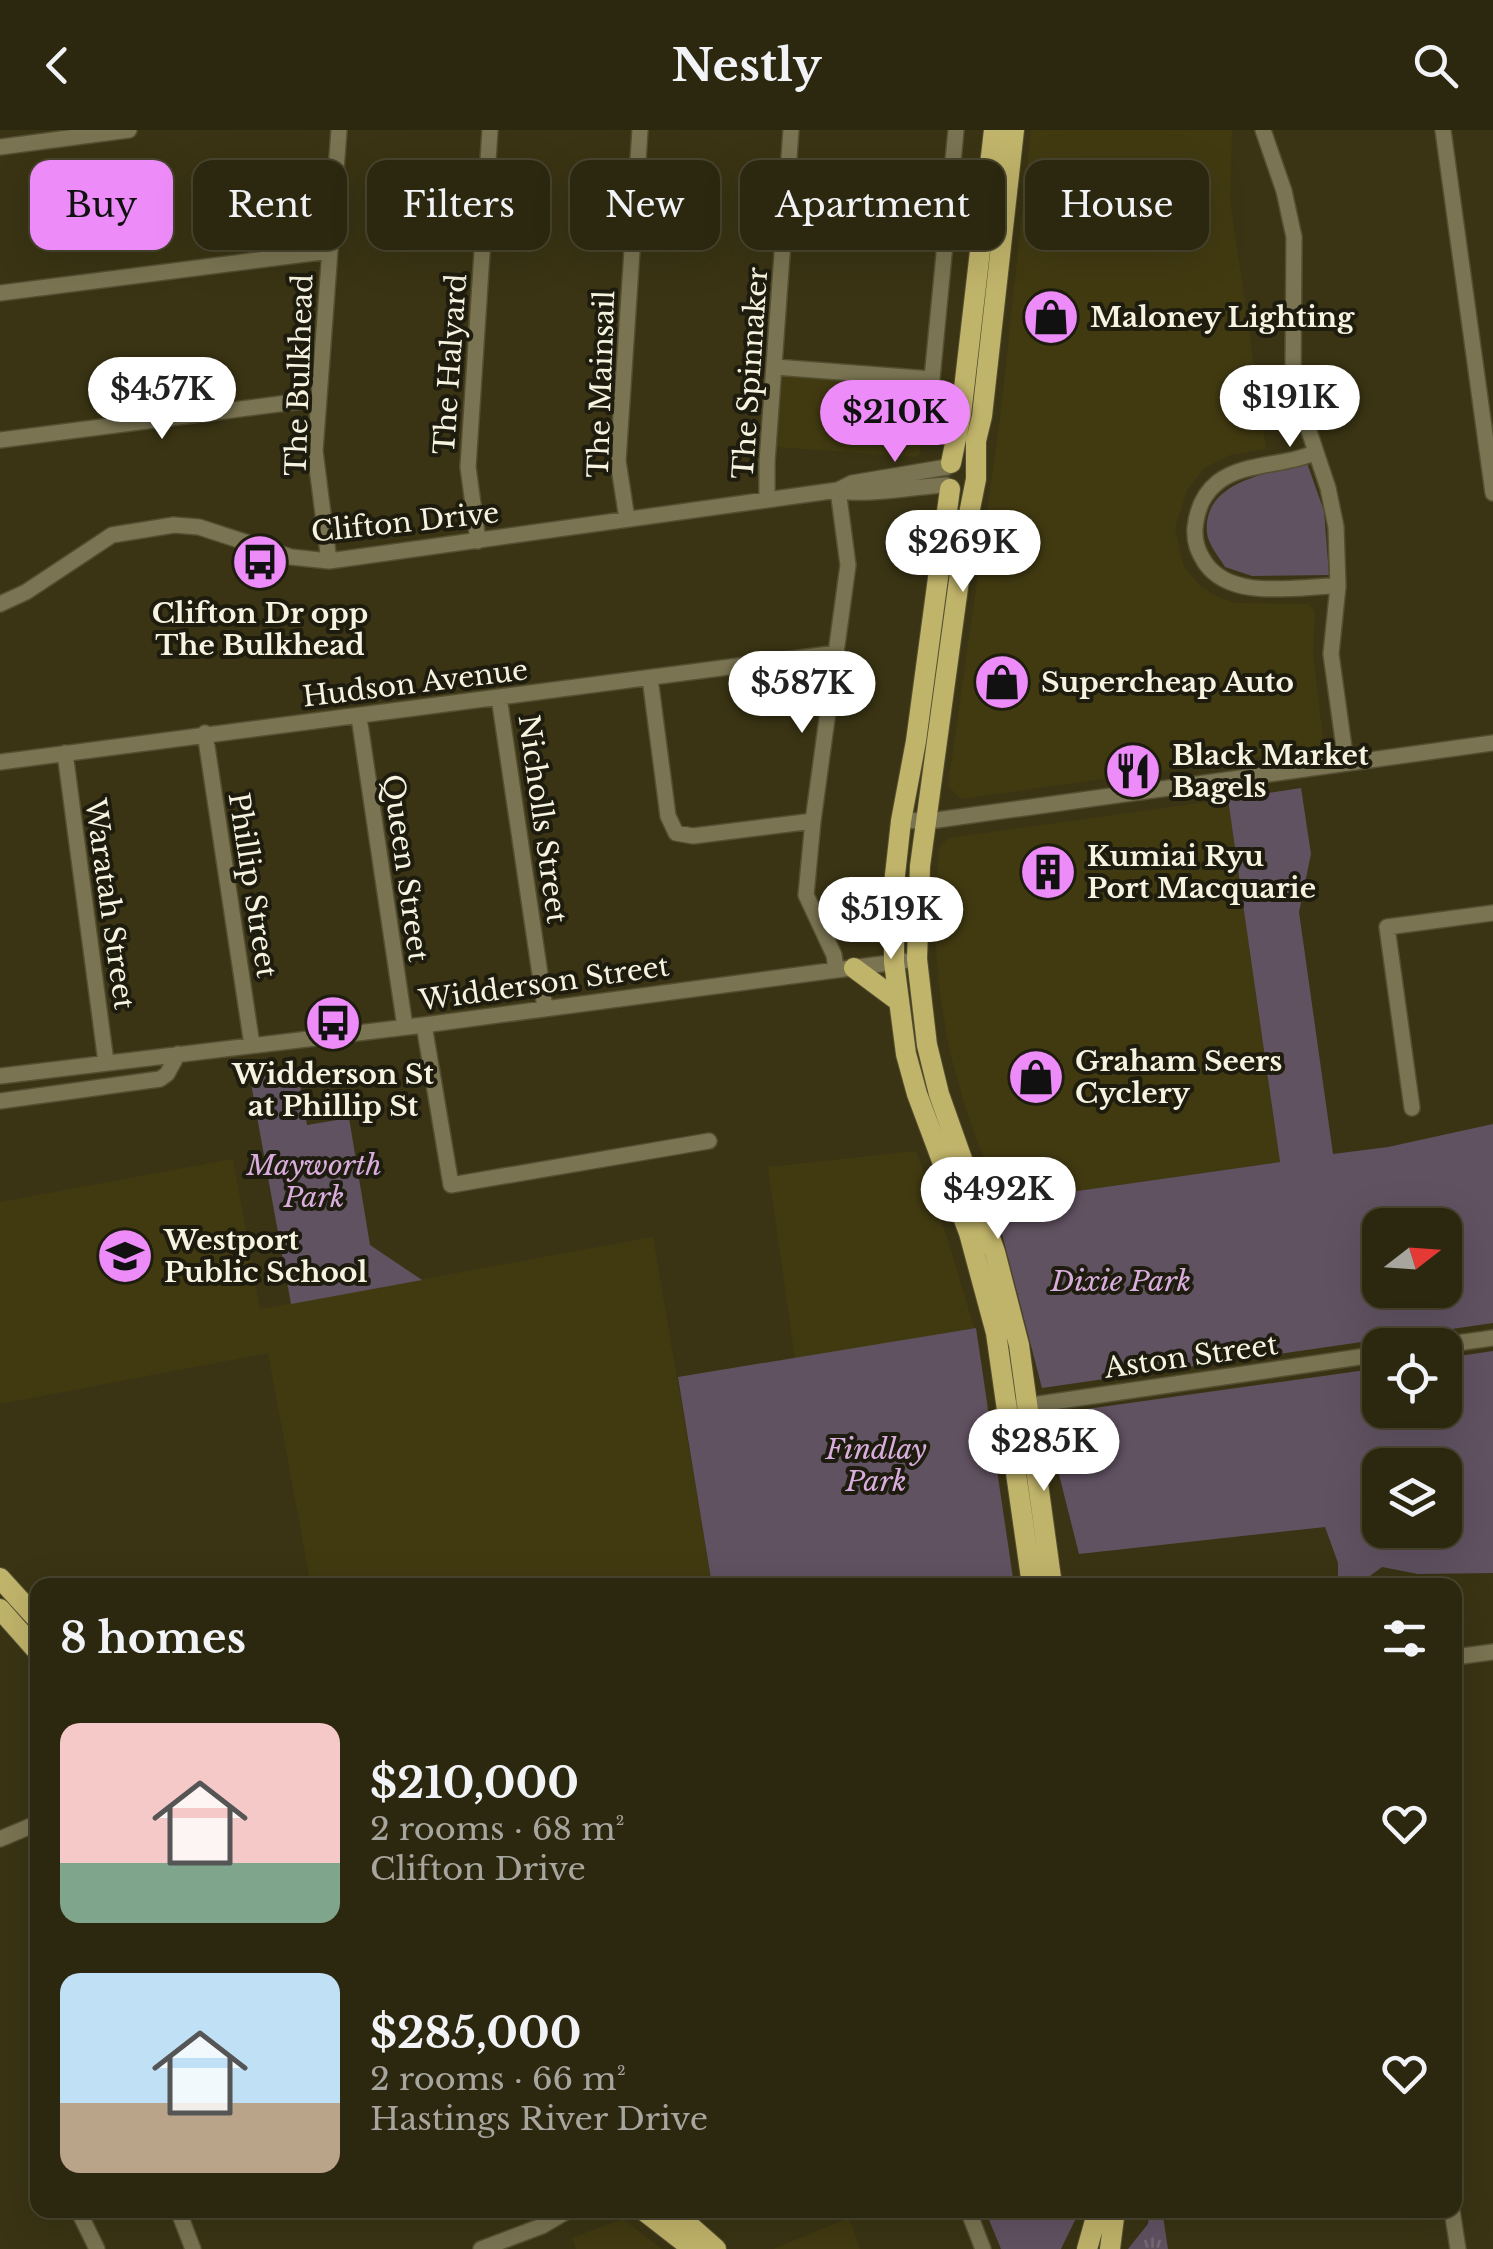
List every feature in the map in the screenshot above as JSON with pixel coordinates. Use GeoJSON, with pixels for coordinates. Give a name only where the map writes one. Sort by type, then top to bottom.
{"type":"FeatureCollection","features":[{"type":"Feature","properties":{"kind":"main road"},"geometry":{"type":"LineString","coordinates":[[994,130],[962,415],[948,476],[916,741],[901,821],[894,884],[894,962],[906,1054],[917,1094],[969,1232],[1019,1407],[1051,1578]]}},
{"type":"Feature","properties":{"kind":"main road"},"geometry":{"type":"LineString","coordinates":[[1014,130],[974,476],[920,866],[917,959],[927,1044],[939,1094],[995,1252],[1020,1348],[1019,1407],[1031,1578]]}},
{"type":"Feature","properties":{"kind":"main road"},"geometry":{"type":"LineString","coordinates":[[948,476],[964,460],[974,476]]}},
{"type":"Feature","properties":{"kind":"main road"},"geometry":{"type":"LineString","coordinates":[[948,476],[962,493],[974,476]]}},
{"type":"Feature","properties":{"kind":"main road"},"geometry":{"type":"LineString","coordinates":[[845,969],[897,1000]]}},
{"type":"Feature","properties":{"kind":"main road"},"geometry":{"type":"LineString","coordinates":[[0,1578],[30,1611]]}},
{"type":"Feature","properties":{"kind":"main road"},"geometry":{"type":"LineString","coordinates":[[0,1609],[30,1643]]}},
{"type":"Feature","properties":{"kind":"main road"},"geometry":{"type":"LineString","coordinates":[[662,2218],[693,2249]]}},
{"type":"Feature","properties":{"kind":"main road"},"geometry":{"type":"LineString","coordinates":[[665,2218],[716,2249]]}},
{"type":"Feature","properties":{"kind":"main road"},"geometry":{"type":"LineString","coordinates":[[1087,2249],[1096,2218]]}},
{"type":"Feature","properties":{"kind":"main road"},"geometry":{"type":"LineString","coordinates":[[1110,2249],[1114,2218]]}},
{"type":"Feature","properties":{"kind":"street"},"geometry":{"type":"LineString","coordinates":[[0,146],[129,130]]}},
{"type":"Feature","properties":{"kind":"street","name":"The Bulkhead"},"geometry":{"type":"LineString","coordinates":[[328,561],[315,451],[339,130]]}},
{"type":"Feature","properties":{"kind":"street","name":"The Halyard"},"geometry":{"type":"LineString","coordinates":[[478,540],[468,467],[490,130]]}},
{"type":"Feature","properties":{"kind":"street","name":"The Mainsail"},"geometry":{"type":"LineString","coordinates":[[626,519],[618,460],[640,130]]}},
{"type":"Feature","properties":{"kind":"street","name":"The Spinnaker"},"geometry":{"type":"LineString","coordinates":[[767,500],[791,130]]}},
{"type":"Feature","properties":{"kind":"street"},"geometry":{"type":"LineString","coordinates":[[775,367],[932,379],[956,130]]}},
{"type":"Feature","properties":{"kind":"street"},"geometry":{"type":"LineString","coordinates":[[1263,130],[1284,191],[1294,237],[1293,382],[1328,488],[1336,527],[1338,586],[1331,654],[1346,762]]}},
{"type":"Feature","properties":{"kind":"street"},"geometry":{"type":"LineString","coordinates":[[1443,130],[1493,492]]}},
{"type":"Feature","properties":{"kind":"street"},"geometry":{"type":"LineString","coordinates":[[0,293],[330,251]]}},
{"type":"Feature","properties":{"kind":"street"},"geometry":{"type":"LineString","coordinates":[[0,440],[318,399]]}},
{"type":"Feature","properties":{"kind":"street"},"geometry":{"type":"LineString","coordinates":[[1314,453],[1222,479],[1204,494],[1196,515],[1194,539],[1214,575],[1240,588],[1338,586]]}},
{"type":"Feature","properties":{"kind":"street","name":"Clifton Drive"},"geometry":{"type":"LineString","coordinates":[[0,604],[26,592],[112,535],[128,530],[174,525],[199,527],[291,557],[328,561],[838,490],[852,494],[948,476]]}},
{"type":"Feature","properties":{"kind":"street"},"geometry":{"type":"LineString","coordinates":[[838,490],[848,565],[812,820],[806,894],[834,955],[845,969]]}},
{"type":"Feature","properties":{"kind":"street","name":"Hudson Avenue"},"geometry":{"type":"LineString","coordinates":[[0,762],[837,652]]}},
{"type":"Feature","properties":{"kind":"street"},"geometry":{"type":"LineString","coordinates":[[650,678],[668,816],[676,833],[693,836],[812,820]]}},
{"type":"Feature","properties":{"kind":"street","name":"Nicholls Street"},"geometry":{"type":"LineString","coordinates":[[499,697],[546,1008]]}},
{"type":"Feature","properties":{"kind":"street","name":"Queen Street"},"geometry":{"type":"LineString","coordinates":[[359,716],[405,1027]]}},
{"type":"Feature","properties":{"kind":"street","name":"Phillip Street"},"geometry":{"type":"LineString","coordinates":[[205,733],[252,1044]]}},
{"type":"Feature","properties":{"kind":"street"},"geometry":{"type":"LineString","coordinates":[[901,821],[926,821],[1493,744]]}},
{"type":"Feature","properties":{"kind":"street","name":"Waratah Street"},"geometry":{"type":"LineString","coordinates":[[65,753],[106,1062]]}},
{"type":"Feature","properties":{"kind":"street"},"geometry":{"type":"LineString","coordinates":[[1412,1108],[1387,927],[1493,913]]}},
{"type":"Feature","properties":{"kind":"street","name":"Widderson Street"},"geometry":{"type":"LineString","coordinates":[[0,1076],[424,1025],[917,959]]}},
{"type":"Feature","properties":{"kind":"street"},"geometry":{"type":"LineString","coordinates":[[424,1025],[451,1185],[709,1142]]}},
{"type":"Feature","properties":{"kind":"street","name":"Widderson Street"},"geometry":{"type":"LineString","coordinates":[[0,1100],[160,1079],[172,1068],[178,1054]]}},
{"type":"Feature","properties":{"kind":"street"},"geometry":{"type":"LineString","coordinates":[[1462,1342],[1493,1338]]}},
{"type":"Feature","properties":{"kind":"street","name":"Aston Street"},"geometry":{"type":"LineString","coordinates":[[1019,1407],[1362,1357]]}},
{"type":"Feature","properties":{"kind":"street"},"geometry":{"type":"LineString","coordinates":[[1462,1657],[1493,1652]]}},
{"type":"Feature","properties":{"kind":"street"},"geometry":{"type":"LineString","coordinates":[[0,1839],[30,1826]]}},
{"type":"Feature","properties":{"kind":"street"},"geometry":{"type":"LineString","coordinates":[[82,2218],[97,2249]]}},
{"type":"Feature","properties":{"kind":"street"},"geometry":{"type":"LineString","coordinates":[[181,2218],[193,2249]]}},
{"type":"Feature","properties":{"kind":"street"},"geometry":{"type":"LineString","coordinates":[[484,2248],[555,2218]]}},
{"type":"Feature","properties":{"kind":"street"},"geometry":{"type":"LineString","coordinates":[[971,2218],[983,2249]]}},
{"type":"Feature","properties":{"kind":"street"},"geometry":{"type":"LineString","coordinates":[[1453,2218],[1458,2249]]}},
{"type":"Feature","properties":{"kind":"shaded area"},"geometry":{"type":"Polygon","coordinates":[[[1031,130],[1232,130],[1230,200],[1266,449],[1230,455],[1204,468],[1187,490],[1175,528],[1183,565],[1200,586],[1216,596],[1233,603],[1308,604],[1315,611],[1313,652],[1324,748],[961,799],[948,786],[1000,420],[1025,186],[1025,250],[1209,250],[1209,160],[1028,160],[1031,130]]]}},
{"type":"Feature","properties":{"kind":"shaded area"},"geometry":{"type":"Polygon","coordinates":[[[781,375],[923,384],[927,388],[920,454],[916,457],[776,447],[781,375]]]}},
{"type":"Feature","properties":{"kind":"shaded area"},"geometry":{"type":"Polygon","coordinates":[[[1228,799],[1280,1162],[1000,1202],[950,1053],[935,935],[939,848],[949,838],[1228,799]]]}},
{"type":"Feature","properties":{"kind":"shaded area"},"geometry":{"type":"Polygon","coordinates":[[[916,1151],[974,1328],[795,1359],[768,1167],[916,1151]]]}},
{"type":"Feature","properties":{"kind":"shaded area"},"geometry":{"type":"Polygon","coordinates":[[[233,1159],[260,1309],[653,1237],[711,1578],[310,1578],[268,1353],[0,1404],[0,1202],[233,1159]]]}},
{"type":"Feature","properties":{"kind":"shaded area"},"geometry":{"type":"Polygon","coordinates":[[[849,2218],[860,2249],[773,2249],[849,2218]]]}},
{"type":"Feature","properties":{"kind":"shaded area"},"geometry":{"type":"Polygon","coordinates":[[[623,2219],[662,2249],[576,2249],[572,2238],[623,2219]]]}},
{"type":"Feature","properties":{"kind":"green space"},"geometry":{"type":"Polygon","coordinates":[[[1307,463],[1324,511],[1329,575],[1252,576],[1225,567],[1207,533],[1208,515],[1215,502],[1241,482],[1307,463]]]}},
{"type":"Feature","properties":{"kind":"green space","name":"Dixie Park"},"geometry":{"type":"Polygon","coordinates":[[[1301,788],[1311,854],[1299,912],[1333,1154],[1388,1147],[1493,1124],[1493,1323],[1458,1328],[1362,1328],[1362,1342],[1042,1388],[994,1203],[1280,1162],[1228,799],[1301,788]]]}},
{"type":"Feature","properties":{"kind":"green space","name":"Mayworth Park"},"geometry":{"type":"Polygon","coordinates":[[[298,1072],[307,1125],[349,1118],[370,1245],[422,1280],[291,1304],[250,1078],[298,1072]]]}},
{"type":"Feature","properties":{"kind":"green space","name":"Findlay Park"},"geometry":{"type":"Polygon","coordinates":[[[976,1328],[1013,1578],[711,1578],[678,1377],[976,1328]]]}},
{"type":"Feature","properties":{"kind":"green space"},"geometry":{"type":"Polygon","coordinates":[[[1493,1351],[1493,1573],[1418,1574],[1382,1567],[1367,1578],[1338,1578],[1338,1563],[1325,1527],[1079,1554],[1044,1415],[1362,1371],[1362,1428],[1462,1428],[1462,1356],[1493,1351]]]}},
{"type":"Feature","properties":{"kind":"green space"},"geometry":{"type":"Polygon","coordinates":[[[988,2218],[1076,2218],[1061,2249],[1001,2249],[988,2218]]]}},
{"type":"Feature","properties":{"kind":"green space"},"geometry":{"type":"Polygon","coordinates":[[[1149,2218],[1163,2218],[1168,2249],[1128,2249],[1149,2218]]]}},
{"type":"Feature","properties":{"kind":"place","name":"Maloney Lighting"},"geometry":{"type":"Point","coordinates":[1051,317]}},
{"type":"Feature","properties":{"kind":"place","name":"Clifton Dr opp The Bulkhead"},"geometry":{"type":"Point","coordinates":[260,562]}},
{"type":"Feature","properties":{"kind":"place","name":"Supercheap Auto"},"geometry":{"type":"Point","coordinates":[1002,682]}},
{"type":"Feature","properties":{"kind":"place","name":"Black Market Bagels"},"geometry":{"type":"Point","coordinates":[1133,771]}},
{"type":"Feature","properties":{"kind":"place","name":"Kumiai Ryu Port Macquarie"},"geometry":{"type":"Point","coordinates":[1048,872]}},
{"type":"Feature","properties":{"kind":"place","name":"Widderson St at Phillip St"},"geometry":{"type":"Point","coordinates":[333,1023]}},
{"type":"Feature","properties":{"kind":"place","name":"Graham Seers Cyclery"},"geometry":{"type":"Point","coordinates":[1036,1077]}},
{"type":"Feature","properties":{"kind":"place","name":"Westport Public School"},"geometry":{"type":"Point","coordinates":[125,1256]}}]}
